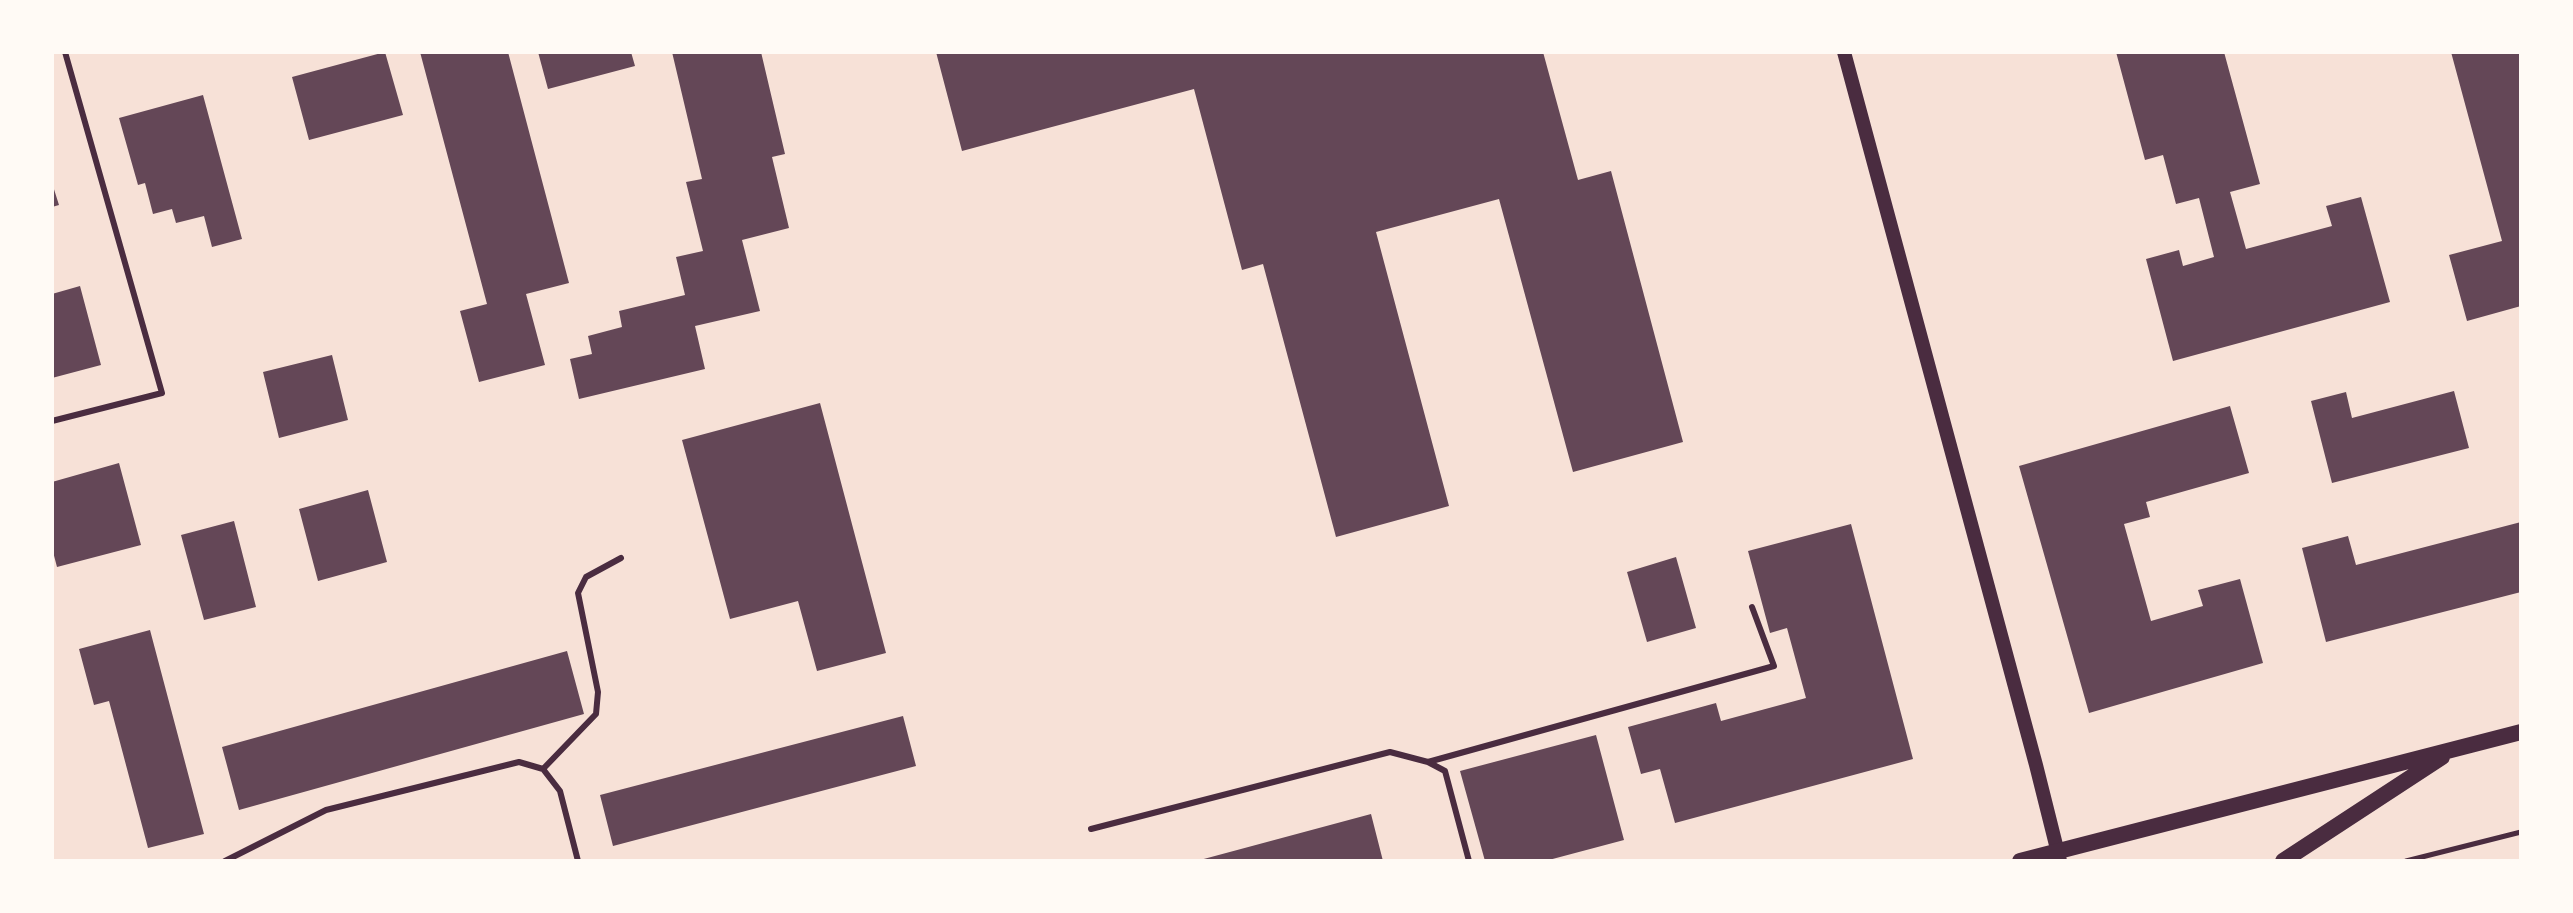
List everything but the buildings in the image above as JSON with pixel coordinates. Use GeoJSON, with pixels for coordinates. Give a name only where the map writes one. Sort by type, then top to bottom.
{"type":"FeatureCollection","features":[{"type":"Feature","properties":{"kind":"main road"},"geometry":{"type":"LineString","coordinates":[[2020,861],[2058,856],[2521,732]]}},
{"type":"Feature","properties":{"kind":"main road"},"geometry":{"type":"LineString","coordinates":[[2283,861],[2453,750]]}},
{"type":"Feature","properties":{"kind":"street"},"geometry":{"type":"LineString","coordinates":[[1844,52],[2058,856]]}},
{"type":"Feature","properties":{"kind":"lane"},"geometry":{"type":"LineString","coordinates":[[52,421],[162,393],[65,52]]}},
{"type":"Feature","properties":{"kind":"lane"},"geometry":{"type":"LineString","coordinates":[[543,769],[596,714],[598,692],[578,593],[586,577],[621,558]]}},
{"type":"Feature","properties":{"kind":"lane"},"geometry":{"type":"LineString","coordinates":[[1428,762],[1774,666],[1752,607]]}},
{"type":"Feature","properties":{"kind":"lane"},"geometry":{"type":"LineString","coordinates":[[1091,829],[1390,752],[1428,762],[1445,771],[1469,861]]}},
{"type":"Feature","properties":{"kind":"lane"},"geometry":{"type":"LineString","coordinates":[[225,861],[326,810],[519,762],[543,769],[560,791],[578,861]]}},
{"type":"Feature","properties":{"kind":"path"},"geometry":{"type":"LineString","coordinates":[[2406,861],[2521,832]]}}]}
